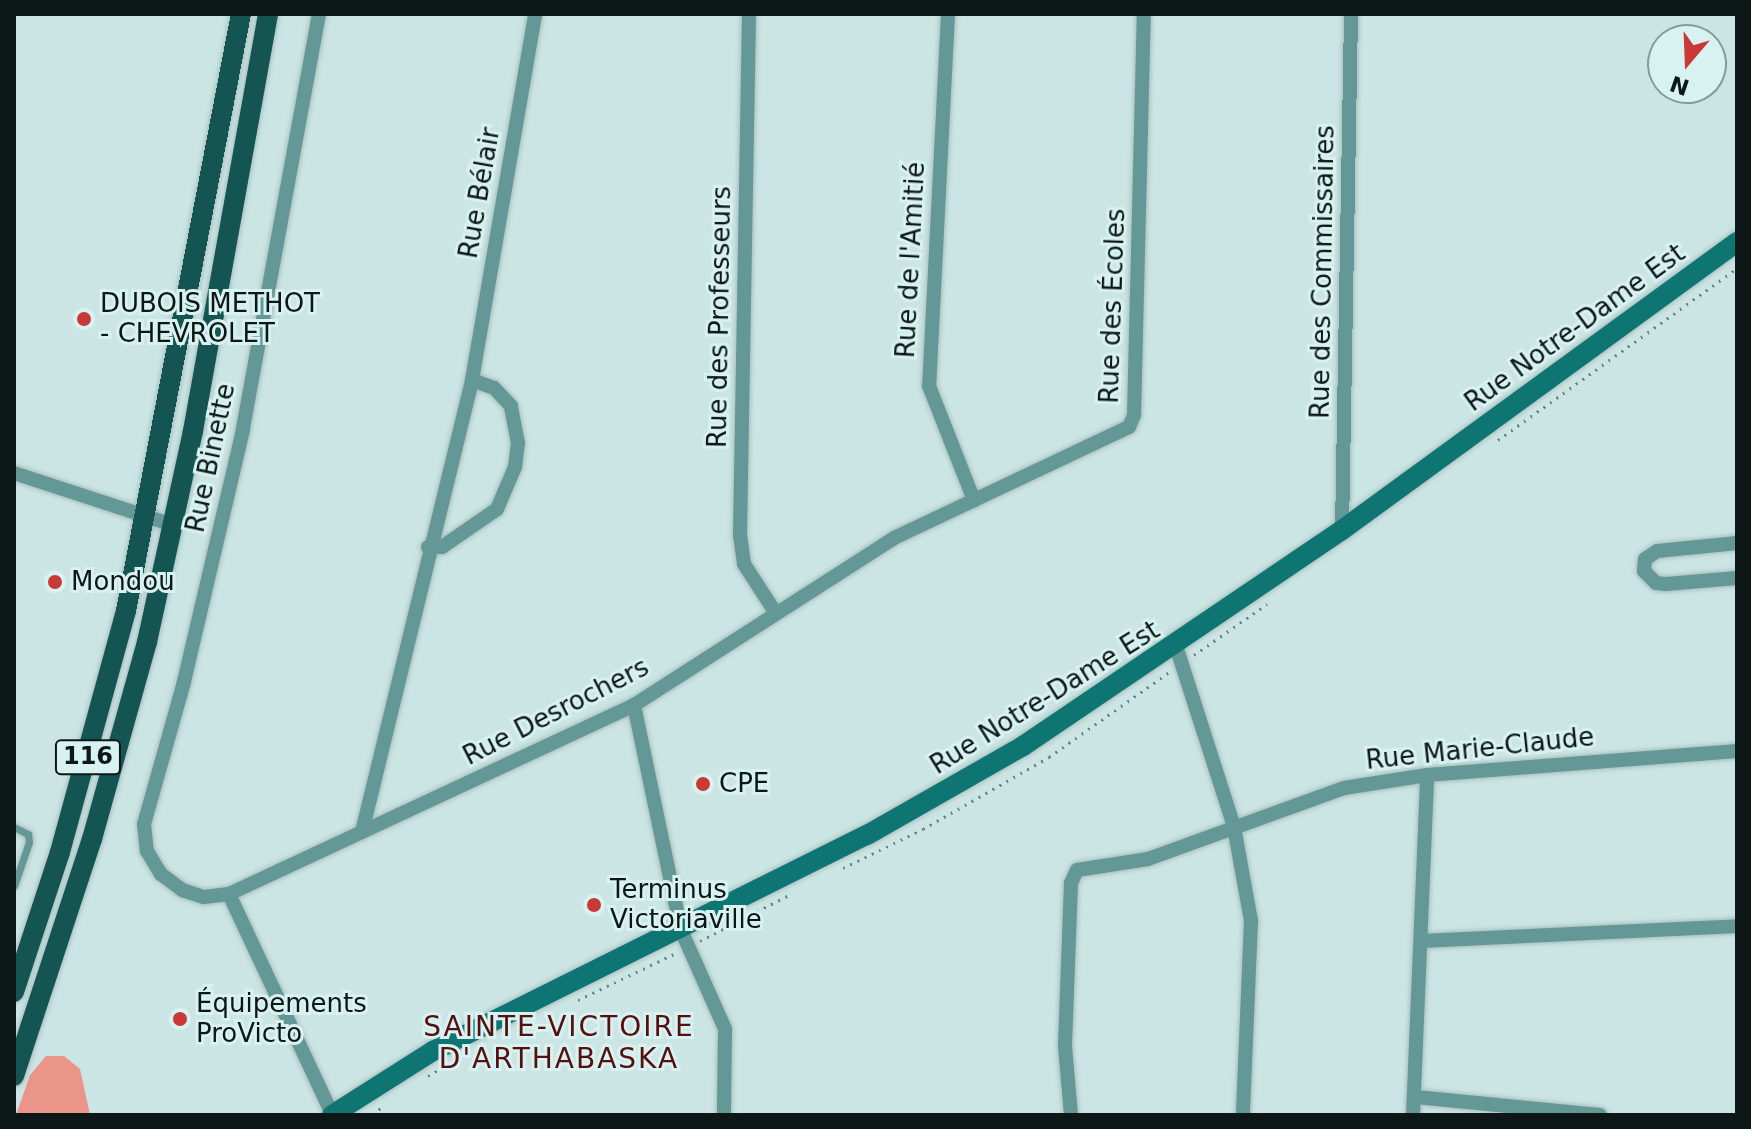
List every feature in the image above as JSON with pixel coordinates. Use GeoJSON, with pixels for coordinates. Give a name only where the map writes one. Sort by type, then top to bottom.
{"type":"FeatureCollection","features":[{"type":"Feature","properties":{"kind":"main road","name":"116"},"geometry":{"type":"LineString","coordinates":[[14,992],[92,742],[148,517],[241,14]]}},
{"type":"Feature","properties":{"kind":"main road","name":"116"},"geometry":{"type":"LineString","coordinates":[[14,1076],[96,826],[173,525],[268,14]]}},
{"type":"Feature","properties":{"kind":"street","name":"Rue Binette"},"geometry":{"type":"LineString","coordinates":[[229,894],[204,897],[182,890],[161,874],[147,851],[144,824],[240,445],[319,14]]}},
{"type":"Feature","properties":{"kind":"street","name":"Rue Bélair"},"geometry":{"type":"LineString","coordinates":[[362,832],[428,547],[472,380],[535,14]]}},
{"type":"Feature","properties":{"kind":"street","name":"Rue des Professeurs"},"geometry":{"type":"LineString","coordinates":[[749,14],[740,535],[744,564],[775,612]]}},
{"type":"Feature","properties":{"kind":"street","name":"Rue de l'Amitié"},"geometry":{"type":"LineString","coordinates":[[948,14],[929,386],[974,500]]}},
{"type":"Feature","properties":{"kind":"street","name":"Rue des Écoles"},"geometry":{"type":"LineString","coordinates":[[974,500],[1117,437],[1134,415],[1144,14]]}},
{"type":"Feature","properties":{"kind":"street","name":"Rue des Commissaires"},"geometry":{"type":"LineString","coordinates":[[1342,530],[1351,14]]}},
{"type":"Feature","properties":{"kind":"street","name":"Rue Notre-Dame Est"},"geometry":{"type":"LineString","coordinates":[[342,1111],[433,1051],[681,930],[927,804],[1176,646],[1342,530],[1737,242]]}},
{"type":"Feature","properties":{"kind":"street"},"geometry":{"type":"LineString","coordinates":[[428,547],[442,547],[497,509],[515,467],[518,443],[511,406],[494,388],[472,380]]}},
{"type":"Feature","properties":{"kind":"street"},"geometry":{"type":"LineString","coordinates":[[14,473],[173,525]]}},
{"type":"Feature","properties":{"kind":"street","name":"Rue Desrochers"},"geometry":{"type":"LineString","coordinates":[[229,894],[634,705],[894,538],[974,500]]}},
{"type":"Feature","properties":{"kind":"street"},"geometry":{"type":"LineString","coordinates":[[1737,543],[1657,551],[1645,559],[1644,571],[1656,583],[1666,584],[1737,578]]}},
{"type":"Feature","properties":{"kind":"street"},"geometry":{"type":"LineString","coordinates":[[1176,646],[1234,827],[1252,947],[1243,1115]]}},
{"type":"Feature","properties":{"kind":"street"},"geometry":{"type":"LineString","coordinates":[[634,705],[681,930],[725,1029],[724,1115]]}},
{"type":"Feature","properties":{"kind":"street","name":"Rue Marie-Claude"},"geometry":{"type":"LineString","coordinates":[[1071,1115],[1065,1046],[1071,883],[1077,870],[1148,859],[1344,788],[1427,775],[1737,751]]}},
{"type":"Feature","properties":{"kind":"street"},"geometry":{"type":"LineString","coordinates":[[1413,1115],[1423,941],[1427,775]]}},
{"type":"Feature","properties":{"kind":"street"},"geometry":{"type":"LineString","coordinates":[[229,894],[342,1111]]}},
{"type":"Feature","properties":{"kind":"street"},"geometry":{"type":"LineString","coordinates":[[1423,941],[1737,926]]}},
{"type":"Feature","properties":{"kind":"street"},"geometry":{"type":"LineString","coordinates":[[1415,1097],[1600,1115]]}},
{"type":"Feature","properties":{"kind":"lane"},"geometry":{"type":"LineString","coordinates":[[14,827],[28,834],[29,842],[14,886]]}},
{"type":"Feature","properties":{"kind":"shaded area"},"geometry":{"type":"Polygon","coordinates":[[[46,1056],[64,1056],[80,1069],[90,1115],[16,1115],[30,1075],[46,1056]]]}},
{"type":"Feature","properties":{"kind":"place","name":"DUBOIS METHOT - CHEVROLET"},"geometry":{"type":"Point","coordinates":[84,319]}},
{"type":"Feature","properties":{"kind":"place","name":"Mondou"},"geometry":{"type":"Point","coordinates":[55,582]}},
{"type":"Feature","properties":{"kind":"place","name":"CPE"},"geometry":{"type":"Point","coordinates":[703,784]}},
{"type":"Feature","properties":{"kind":"place","name":"Terminus Victoriaville"},"geometry":{"type":"Point","coordinates":[594,905]}},
{"type":"Feature","properties":{"kind":"place","name":"Équipements ProVicto"},"geometry":{"type":"Point","coordinates":[180,1019]}},
{"type":"Feature","properties":{"kind":"district","name":"SAINTE-VICTOIRE D'ARTHABASKA"},"geometry":{"type":"Point","coordinates":[559,1043]}}]}
